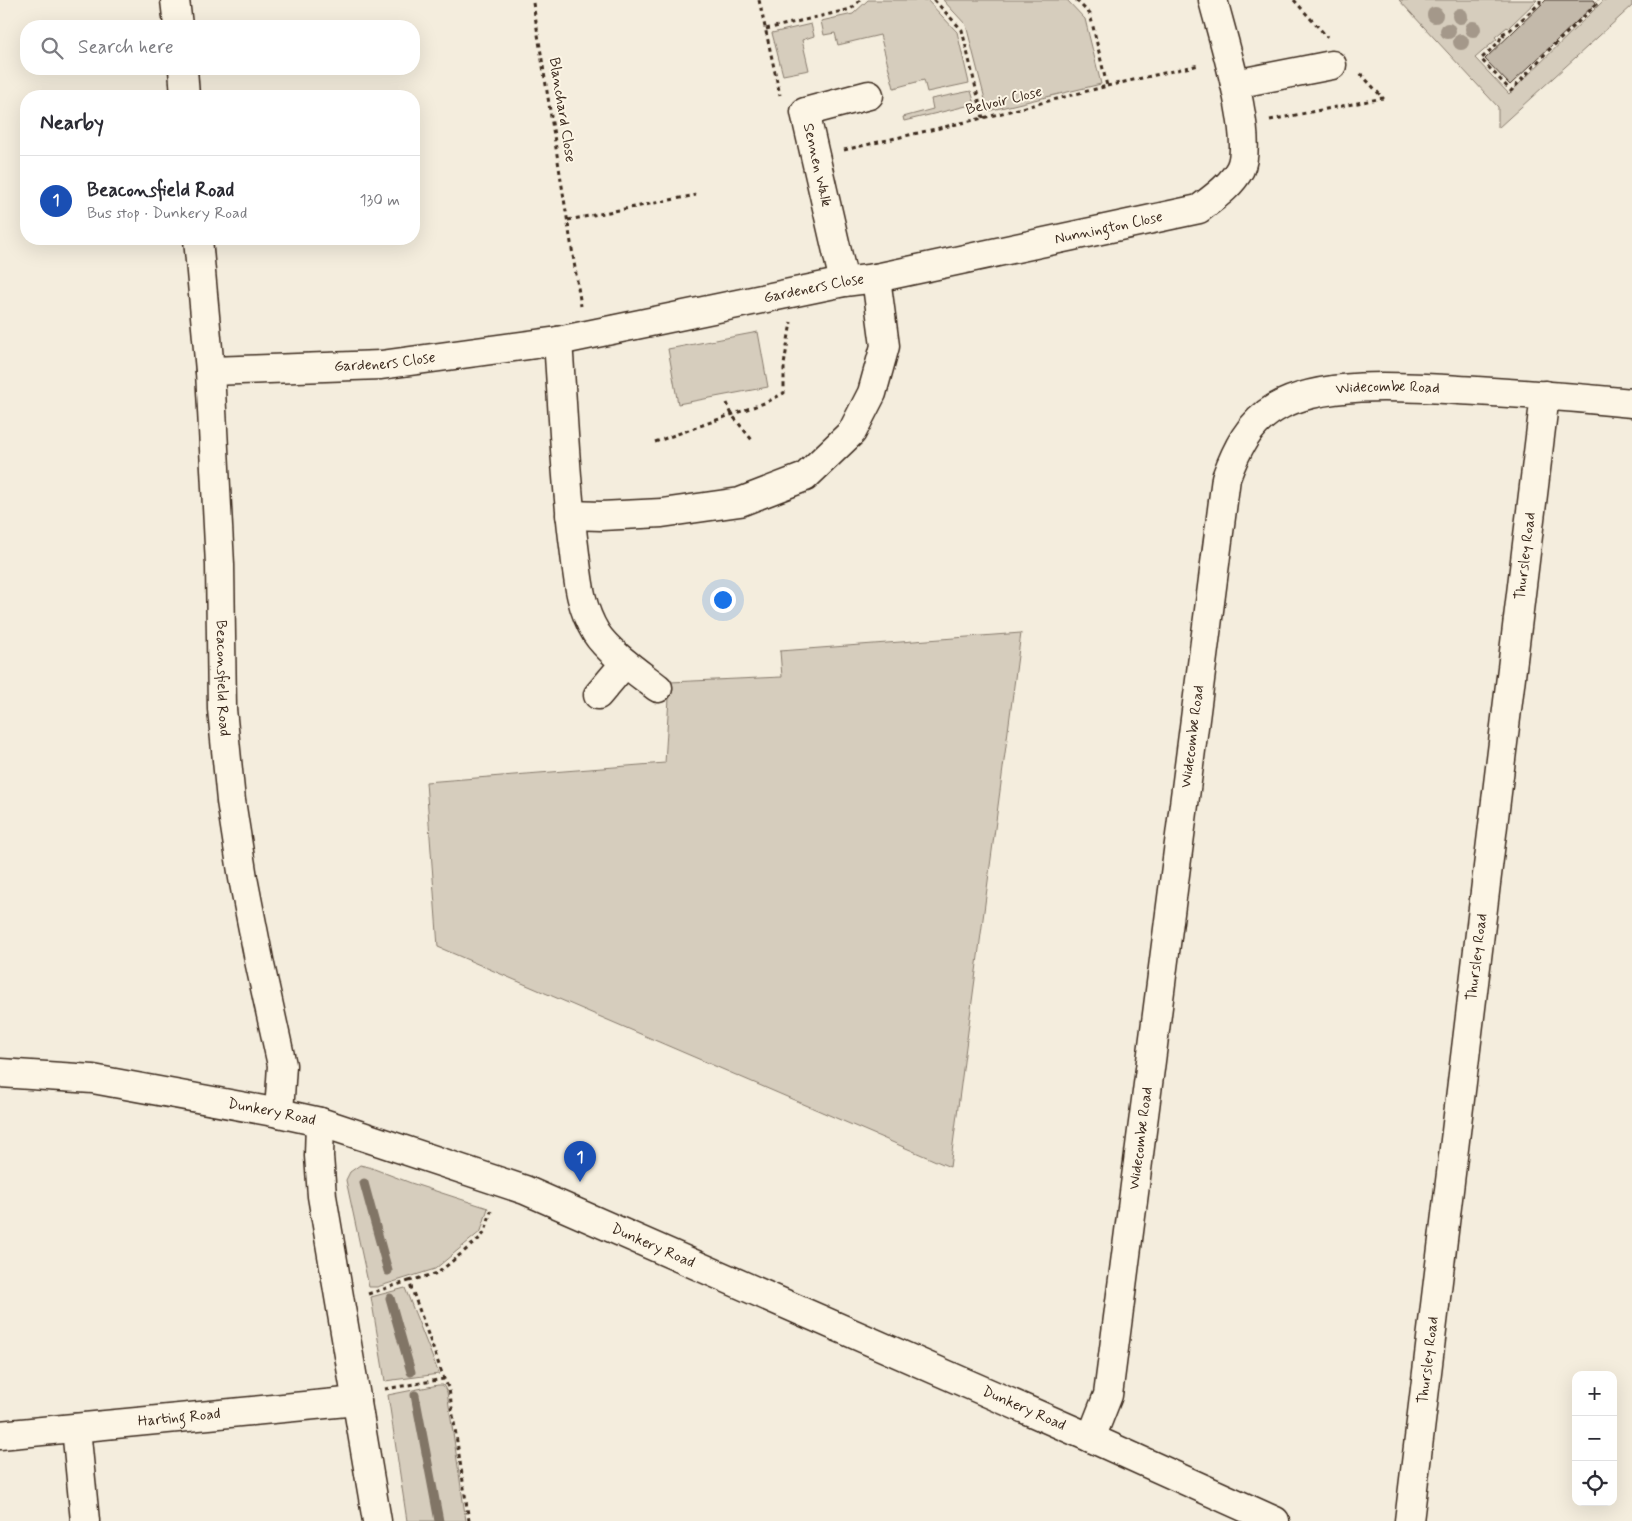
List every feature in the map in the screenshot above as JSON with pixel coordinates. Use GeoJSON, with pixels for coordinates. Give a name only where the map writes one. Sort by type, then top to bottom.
{"type":"FeatureCollection","features":[{"type":"Feature","properties":{"kind":"street"},"geometry":{"type":"LineString","coordinates":[[175,0],[177,20]]}},
{"type":"Feature","properties":{"kind":"street","name":"Nunnington Close"},"geometry":{"type":"LineString","coordinates":[[876,278],[1199,209],[1232,181],[1241,168],[1244,148],[1243,126],[1235,84],[1213,0]]}},
{"type":"Feature","properties":{"kind":"street"},"geometry":{"type":"LineString","coordinates":[[1235,84],[1332,65]]}},
{"type":"Feature","properties":{"kind":"street"},"geometry":{"type":"LineString","coordinates":[[183,75],[185,90]]}},
{"type":"Feature","properties":{"kind":"street","name":"Sennen Walk"},"geometry":{"type":"LineString","coordinates":[[844,282],[805,112],[869,95]]}},
{"type":"Feature","properties":{"kind":"street","name":"Beaconsfield Road"},"geometry":{"type":"LineString","coordinates":[[199,245],[210,371],[220,565],[222,709],[231,801],[243,878],[282,1065],[278,1112]]}},
{"type":"Feature","properties":{"kind":"street","name":"Gardeners Close"},"geometry":{"type":"LineString","coordinates":[[210,371],[381,365],[558,341],[844,282],[876,278],[885,346],[872,393],[852,432],[805,477],[740,502],[662,513],[600,516],[570,515]]}},
{"type":"Feature","properties":{"kind":"street"},"geometry":{"type":"LineString","coordinates":[[558,341],[570,515],[581,601],[597,635],[625,662],[658,688]]}},
{"type":"Feature","properties":{"kind":"street","name":"Widecombe Road"},"geometry":{"type":"LineString","coordinates":[[1091,1438],[1108,1395],[1226,478],[1235,454],[1249,431],[1273,409],[1307,394],[1366,388],[1416,388],[1545,395],[1632,403]]}},
{"type":"Feature","properties":{"kind":"street","name":"Thursley Road"},"geometry":{"type":"LineString","coordinates":[[1409,1521],[1545,395]]}},
{"type":"Feature","properties":{"kind":"street"},"geometry":{"type":"LineString","coordinates":[[598,695],[625,662]]}},
{"type":"Feature","properties":{"kind":"street","name":"Dunkery Road"},"geometry":{"type":"LineString","coordinates":[[0,1072],[93,1079],[278,1112],[320,1122],[525,1190],[1091,1438],[1275,1521]]}},
{"type":"Feature","properties":{"kind":"street"},"geometry":{"type":"LineString","coordinates":[[320,1122],[319,1156],[322,1196],[367,1396],[377,1521]]}},
{"type":"Feature","properties":{"kind":"street","name":"Harting Road"},"geometry":{"type":"LineString","coordinates":[[0,1435],[367,1396]]}},
{"type":"Feature","properties":{"kind":"street"},"geometry":{"type":"LineString","coordinates":[[76,1428],[85,1521]]}},
{"type":"Feature","properties":{"kind":"path"},"geometry":{"type":"LineString","coordinates":[[760,0],[786,119],[807,124]]}},
{"type":"Feature","properties":{"kind":"path"},"geometry":{"type":"LineString","coordinates":[[766,29],[851,9],[860,0]]}},
{"type":"Feature","properties":{"kind":"path"},"geometry":{"type":"LineString","coordinates":[[934,0],[962,30],[983,118]]}},
{"type":"Feature","properties":{"kind":"path"},"geometry":{"type":"LineString","coordinates":[[1076,0],[1090,14],[1108,86]]}},
{"type":"Feature","properties":{"kind":"path"},"geometry":{"type":"LineString","coordinates":[[1540,0],[1540,3],[1510,30],[1502,34],[1499,42],[1481,59],[1510,91],[1598,3],[1598,0]]}},
{"type":"Feature","properties":{"kind":"path","name":"Blanchard Close"},"geometry":{"type":"LineString","coordinates":[[534,3],[585,335]]}},
{"type":"Feature","properties":{"kind":"path"},"geometry":{"type":"LineString","coordinates":[[1502,34],[1507,38]]}},
{"type":"Feature","properties":{"kind":"path","name":"Belvoir Close"},"geometry":{"type":"LineString","coordinates":[[814,157],[1200,65]]}},
{"type":"Feature","properties":{"kind":"path"},"geometry":{"type":"LineString","coordinates":[[568,220],[696,195]]}},
{"type":"Feature","properties":{"kind":"path"},"geometry":{"type":"LineString","coordinates":[[655,442],[767,402],[784,393],[784,365],[796,292]]}},
{"type":"Feature","properties":{"kind":"path"},"geometry":{"type":"LineString","coordinates":[[727,403],[732,415],[752,440]]}},
{"type":"Feature","properties":{"kind":"path"},"geometry":{"type":"LineString","coordinates":[[361,1296],[438,1273],[485,1232],[493,1204]]}},
{"type":"Feature","properties":{"kind":"path"},"geometry":{"type":"LineString","coordinates":[[409,1281],[444,1379],[450,1389],[469,1521]]}},
{"type":"Feature","properties":{"kind":"path"},"geometry":{"type":"LineString","coordinates":[[367,1396],[444,1379]]}},
{"type":"Feature","properties":{"kind":"shaded area"},"geometry":{"type":"Polygon","coordinates":[[[868,0],[927,0],[957,32],[969,83],[927,92],[924,80],[894,88],[880,35],[838,45],[835,33],[824,35],[821,21],[853,14],[868,0]]]}},
{"type":"Feature","properties":{"kind":"shaded area"},"geometry":{"type":"Polygon","coordinates":[[[943,0],[1067,0],[1085,19],[1101,84],[988,111],[966,25],[943,0]]]}},
{"type":"Feature","properties":{"kind":"shaded area"},"geometry":{"type":"Polygon","coordinates":[[[1399,0],[1537,0],[1508,28],[1495,37],[1497,39],[1475,58],[1509,94],[1604,0],[1632,0],[1632,6],[1498,128],[1498,107],[1399,0]]]}},
{"type":"Feature","properties":{"kind":"shaded area"},"geometry":{"type":"Polygon","coordinates":[[[811,24],[814,36],[802,40],[809,70],[783,75],[772,33],[811,24]]]}},
{"type":"Feature","properties":{"kind":"shaded area"},"geometry":{"type":"Polygon","coordinates":[[[971,91],[975,104],[904,121],[903,117],[933,109],[931,99],[971,91]]]}},
{"type":"Feature","properties":{"kind":"shaded area"},"geometry":{"type":"Polygon","coordinates":[[[758,332],[768,387],[678,404],[668,349],[758,332]]]}},
{"type":"Feature","properties":{"kind":"shaded area"},"geometry":{"type":"Polygon","coordinates":[[[1021,633],[950,1167],[438,947],[426,782],[665,763],[670,682],[782,677],[780,651],[1021,633]]]}},
{"type":"Feature","properties":{"kind":"shaded area"},"geometry":{"type":"Polygon","coordinates":[[[360,1165],[488,1208],[481,1231],[435,1269],[377,1287],[369,1287],[346,1180],[350,1172],[360,1165]]]}},
{"type":"Feature","properties":{"kind":"shaded area"},"geometry":{"type":"Polygon","coordinates":[[[405,1288],[439,1374],[385,1381],[371,1297],[405,1288]]]}},
{"type":"Feature","properties":{"kind":"shaded area"},"geometry":{"type":"Polygon","coordinates":[[[443,1385],[447,1392],[466,1521],[407,1521],[388,1395],[443,1385]]]}},
{"type":"Feature","properties":{"kind":"building"},"geometry":{"type":"Polygon","coordinates":[[[1546,0],[1594,0],[1596,3],[1510,85],[1485,59],[1546,0]]]}},
{"type":"Feature","properties":{"kind":"waterway"},"geometry":{"type":"LineString","coordinates":[[364,1183],[388,1271]]}},
{"type":"Feature","properties":{"kind":"waterway"},"geometry":{"type":"LineString","coordinates":[[390,1298],[411,1372]]}},
{"type":"Feature","properties":{"kind":"waterway"},"geometry":{"type":"LineString","coordinates":[[415,1395],[439,1521]]}},
{"type":"Feature","properties":{"kind":"place","name":"Beaconsfield Road"},"geometry":{"type":"Point","coordinates":[580,1182]}}]}
